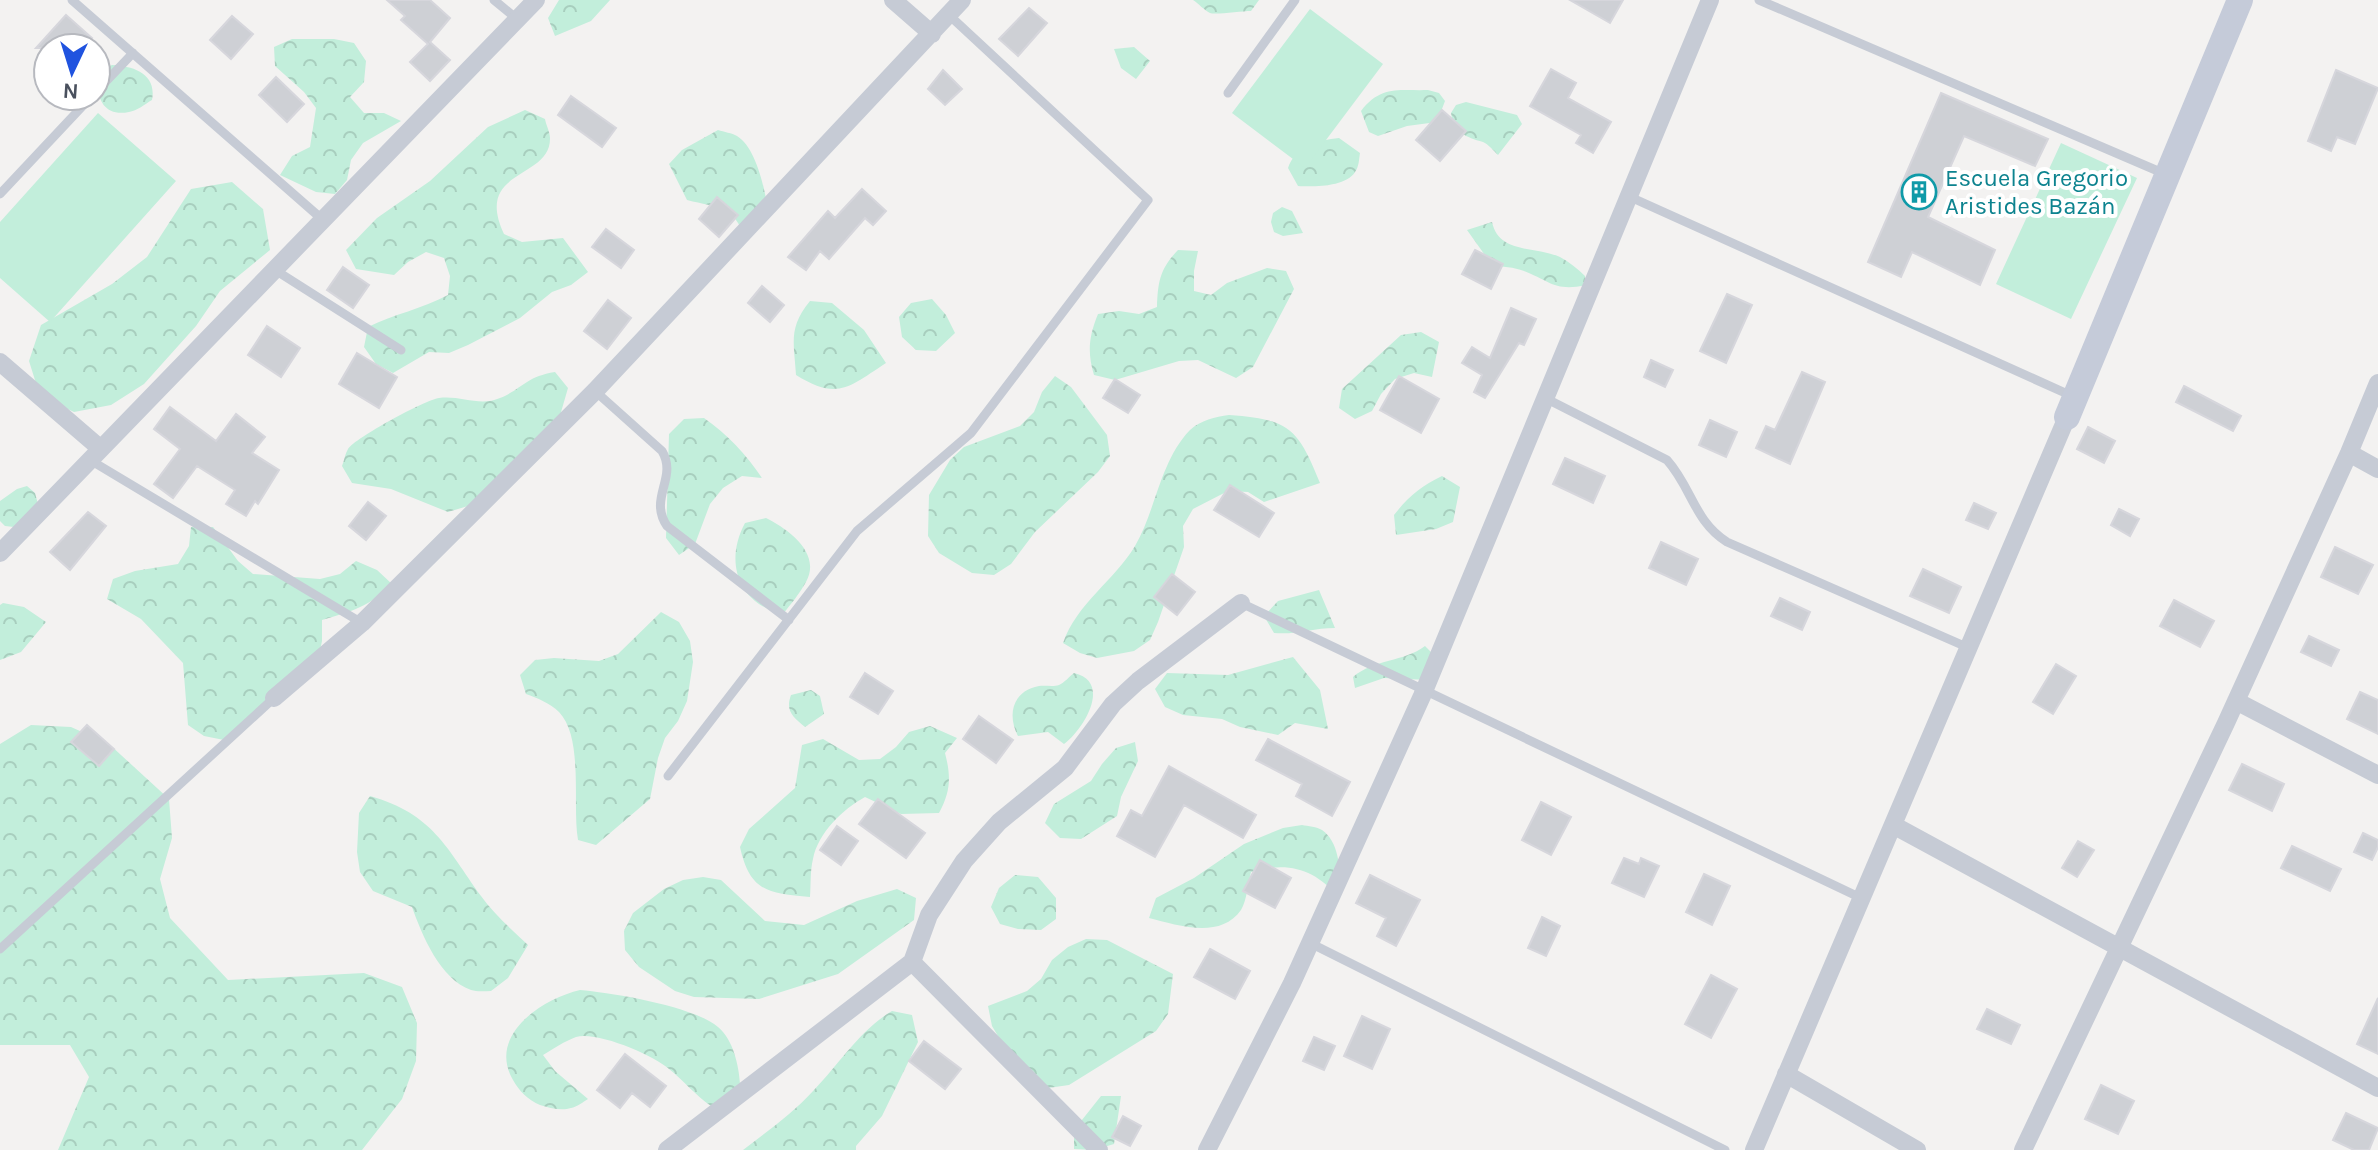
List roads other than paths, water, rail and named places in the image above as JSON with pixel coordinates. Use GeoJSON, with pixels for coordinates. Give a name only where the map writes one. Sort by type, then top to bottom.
{"type":"FeatureCollection","features":[{"type":"Feature","properties":{"kind":"street"},"geometry":{"type":"LineString","coordinates":[[0,553],[536,0]]}},
{"type":"Feature","properties":{"kind":"street"},"geometry":{"type":"LineString","coordinates":[[893,0],[932,34]]}},
{"type":"Feature","properties":{"kind":"street"},"geometry":{"type":"LineString","coordinates":[[274,698],[362,623],[595,391],[962,0]]}},
{"type":"Feature","properties":{"kind":"street"},"geometry":{"type":"LineString","coordinates":[[1207,1150],[1310,943],[1424,692],[1710,0]]}},
{"type":"Feature","properties":{"kind":"street"},"geometry":{"type":"LineString","coordinates":[[1754,1150],[2071,407],[2240,0]]}},
{"type":"Feature","properties":{"kind":"street"},"geometry":{"type":"LineString","coordinates":[[0,362],[95,455]]}},
{"type":"Feature","properties":{"kind":"street"},"geometry":{"type":"LineString","coordinates":[[2023,1150],[2236,701],[2378,383]]}},
{"type":"Feature","properties":{"kind":"street"},"geometry":{"type":"LineString","coordinates":[[2349,453],[2378,469]]}},
{"type":"Feature","properties":{"kind":"street"},"geometry":{"type":"LineString","coordinates":[[667,1150],[912,962],[929,915],[964,861],[999,822],[1065,768],[1113,704],[1138,681],[1241,603]]}},
{"type":"Feature","properties":{"kind":"street"},"geometry":{"type":"LineString","coordinates":[[2236,701],[2378,775]]}},
{"type":"Feature","properties":{"kind":"street"},"geometry":{"type":"LineString","coordinates":[[1893,825],[2378,1088]]}},
{"type":"Feature","properties":{"kind":"street"},"geometry":{"type":"LineString","coordinates":[[912,962],[1099,1150]]}},
{"type":"Feature","properties":{"kind":"street"},"geometry":{"type":"LineString","coordinates":[[1786,1074],[1917,1150]]}},
{"type":"Feature","properties":{"kind":"lane"},"geometry":{"type":"LineString","coordinates":[[72,0],[323,220]]}},
{"type":"Feature","properties":{"kind":"lane"},"geometry":{"type":"LineString","coordinates":[[494,0],[517,19]]}},
{"type":"Feature","properties":{"kind":"lane"},"geometry":{"type":"LineString","coordinates":[[1228,93],[1295,0]]}},
{"type":"Feature","properties":{"kind":"lane"},"geometry":{"type":"LineString","coordinates":[[1759,0],[2168,175]]}},
{"type":"Feature","properties":{"kind":"lane"},"geometry":{"type":"LineString","coordinates":[[668,776],[857,531],[971,433],[1148,200],[950,16]]}},
{"type":"Feature","properties":{"kind":"lane"},"geometry":{"type":"LineString","coordinates":[[112,75],[133,53]]}},
{"type":"Feature","properties":{"kind":"lane"},"geometry":{"type":"LineString","coordinates":[[0,194],[77,112]]}},
{"type":"Feature","properties":{"kind":"lane"},"geometry":{"type":"LineString","coordinates":[[1628,196],[2071,407]]}},
{"type":"Feature","properties":{"kind":"lane"},"geometry":{"type":"LineString","coordinates":[[275,270],[401,350]]}},
{"type":"Feature","properties":{"kind":"lane"},"geometry":{"type":"LineString","coordinates":[[595,391],[662,451],[668,460],[658,507],[667,526],[789,620]]}},
{"type":"Feature","properties":{"kind":"lane"},"geometry":{"type":"LineString","coordinates":[[1545,397],[1667,460],[1680,475],[1711,532],[1727,542],[1969,648]]}},
{"type":"Feature","properties":{"kind":"lane"},"geometry":{"type":"LineString","coordinates":[[95,455],[362,623]]}},
{"type":"Feature","properties":{"kind":"lane"},"geometry":{"type":"LineString","coordinates":[[1241,603],[1861,898]]}},
{"type":"Feature","properties":{"kind":"lane"},"geometry":{"type":"LineString","coordinates":[[0,949],[274,698]]}},
{"type":"Feature","properties":{"kind":"lane"},"geometry":{"type":"LineString","coordinates":[[1310,943],[1725,1150]]}},
{"type":"Feature","properties":{"kind":"place","name":"Escuela Gregorio Aristides Bazán"},"geometry":{"type":"Point","coordinates":[1919,192]}}]}
